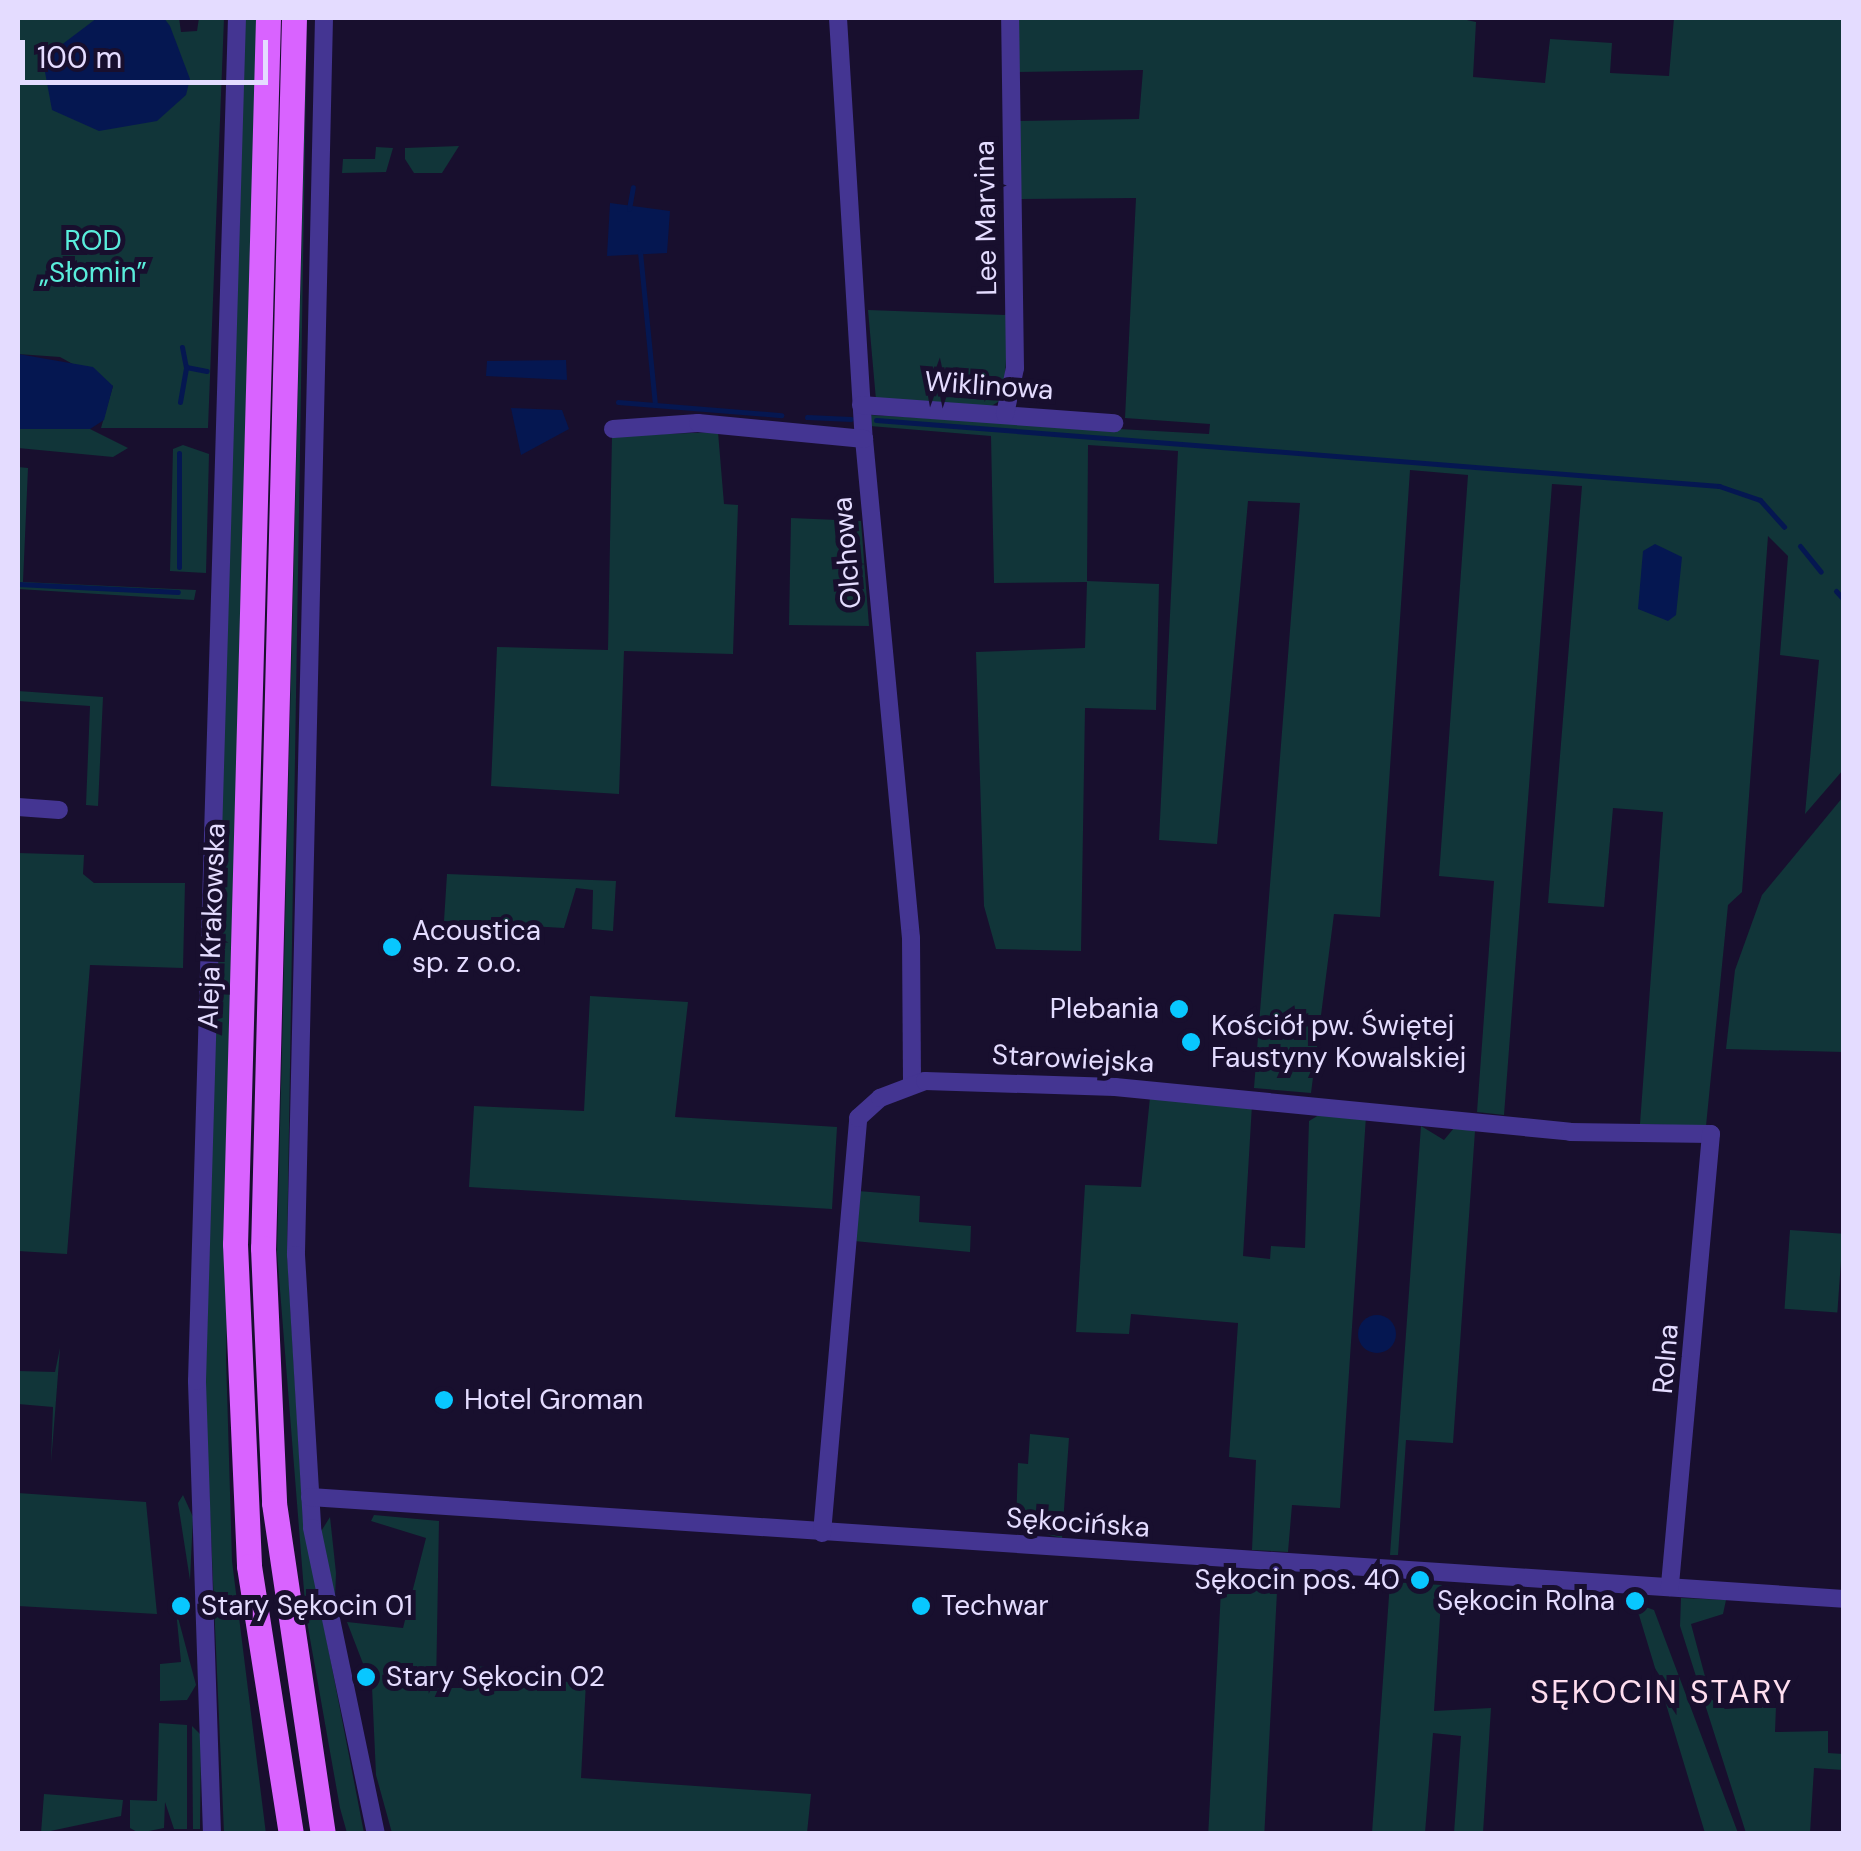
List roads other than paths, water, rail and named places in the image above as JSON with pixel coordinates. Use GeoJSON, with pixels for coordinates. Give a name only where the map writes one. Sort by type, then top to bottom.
{"type":"FeatureCollection","features":[{"type":"Feature","properties":{"kind":"main road","name":"Aleja Krakowska"},"geometry":{"type":"LineString","coordinates":[[268,18],[235,1244],[250,1566],[291,1834]]}},
{"type":"Feature","properties":{"kind":"main road","name":"Aleja Krakowska"},"geometry":{"type":"LineString","coordinates":[[294,18],[263,1230],[274,1503],[317,1803],[325,1834]]}},
{"type":"Feature","properties":{"kind":"street"},"geometry":{"type":"LineString","coordinates":[[212,1834],[197,1381],[237,18]]}},
{"type":"Feature","properties":{"kind":"street"},"geometry":{"type":"LineString","coordinates":[[324,18],[294,1031],[310,1497],[339,1683],[376,1834]]}},
{"type":"Feature","properties":{"kind":"street","name":"Olchowa"},"geometry":{"type":"LineString","coordinates":[[838,18],[861,405],[911,938],[912,1084]]}},
{"type":"Feature","properties":{"kind":"street","name":"Lee Marvina"},"geometry":{"type":"LineString","coordinates":[[1005,414],[1015,368],[1010,18]]}},
{"type":"Feature","properties":{"kind":"street","name":"Wiklinowa"},"geometry":{"type":"LineString","coordinates":[[861,405],[1114,423]]}},
{"type":"Feature","properties":{"kind":"street"},"geometry":{"type":"LineString","coordinates":[[613,430],[698,423],[864,440]]}},
{"type":"Feature","properties":{"kind":"street"},"geometry":{"type":"LineString","coordinates":[[18,807],[59,810]]}},
{"type":"Feature","properties":{"kind":"street","name":"Starowiejska"},"geometry":{"type":"LineString","coordinates":[[822,1533],[854,1130],[872,1103],[912,1084],[1127,1088],[1570,1132],[1711,1134]]}},
{"type":"Feature","properties":{"kind":"street","name":"Rolna"},"geometry":{"type":"LineString","coordinates":[[1670,1587],[1711,1134]]}},
{"type":"Feature","properties":{"kind":"street","name":"Sękocińska"},"geometry":{"type":"LineString","coordinates":[[310,1497],[1844,1599]]}},
{"type":"Feature","properties":{"kind":"waterway"},"geometry":{"type":"LineString","coordinates":[[629,209],[633,187]]}},
{"type":"Feature","properties":{"kind":"waterway"},"geometry":{"type":"LineString","coordinates":[[640,252],[655,405]]}},
{"type":"Feature","properties":{"kind":"waterway"},"geometry":{"type":"LineString","coordinates":[[182,347],[186,367],[207,371]]}},
{"type":"Feature","properties":{"kind":"waterway"},"geometry":{"type":"LineString","coordinates":[[180,402],[186,367]]}},
{"type":"Feature","properties":{"kind":"waterway"},"geometry":{"type":"LineString","coordinates":[[618,402],[781,415]]}},
{"type":"Feature","properties":{"kind":"waterway"},"geometry":{"type":"LineString","coordinates":[[807,417],[851,419]]}},
{"type":"Feature","properties":{"kind":"waterway"},"geometry":{"type":"LineString","coordinates":[[876,420],[1719,486],[1760,500],[1784,527]]}},
{"type":"Feature","properties":{"kind":"waterway"},"geometry":{"type":"LineString","coordinates":[[179,453],[179,567]]}},
{"type":"Feature","properties":{"kind":"waterway"},"geometry":{"type":"LineString","coordinates":[[1800,546],[1821,572]]}},
{"type":"Feature","properties":{"kind":"waterway"},"geometry":{"type":"LineString","coordinates":[[18,584],[178,592]]}},
{"type":"Feature","properties":{"kind":"waterway"},"geometry":{"type":"LineString","coordinates":[[1836,591],[1844,600]]}},
{"type":"Feature","properties":{"kind":"place","name":"Acoustica sp. z o.o."},"geometry":{"type":"Point","coordinates":[392,947]}},
{"type":"Feature","properties":{"kind":"place","name":"Plebania"},"geometry":{"type":"Point","coordinates":[1179,1009]}},
{"type":"Feature","properties":{"kind":"place","name":"Kościół pw. Świętej Faustyny Kowalskiej"},"geometry":{"type":"Point","coordinates":[1191,1042]}},
{"type":"Feature","properties":{"kind":"place","name":"Hotel Groman"},"geometry":{"type":"Point","coordinates":[444,1400]}},
{"type":"Feature","properties":{"kind":"place","name":"Sękocin pos. 40"},"geometry":{"type":"Point","coordinates":[1420,1580]}},
{"type":"Feature","properties":{"kind":"place","name":"Sękocin Rolna"},"geometry":{"type":"Point","coordinates":[1635,1601]}},
{"type":"Feature","properties":{"kind":"place","name":"Stary Sękocin 01"},"geometry":{"type":"Point","coordinates":[181,1606]}},
{"type":"Feature","properties":{"kind":"place","name":"Techwar"},"geometry":{"type":"Point","coordinates":[921,1606]}},
{"type":"Feature","properties":{"kind":"place","name":"Stary Sękocin 02"},"geometry":{"type":"Point","coordinates":[366,1677]}},
{"type":"Feature","properties":{"kind":"district","name":"SĘKOCIN STARY"},"geometry":{"type":"Point","coordinates":[1662,1692]}},
{"type":"Feature","properties":{"kind":"park label","name":"ROD „Słomin”"},"geometry":{"type":"Point","coordinates":[93,257]}}]}
